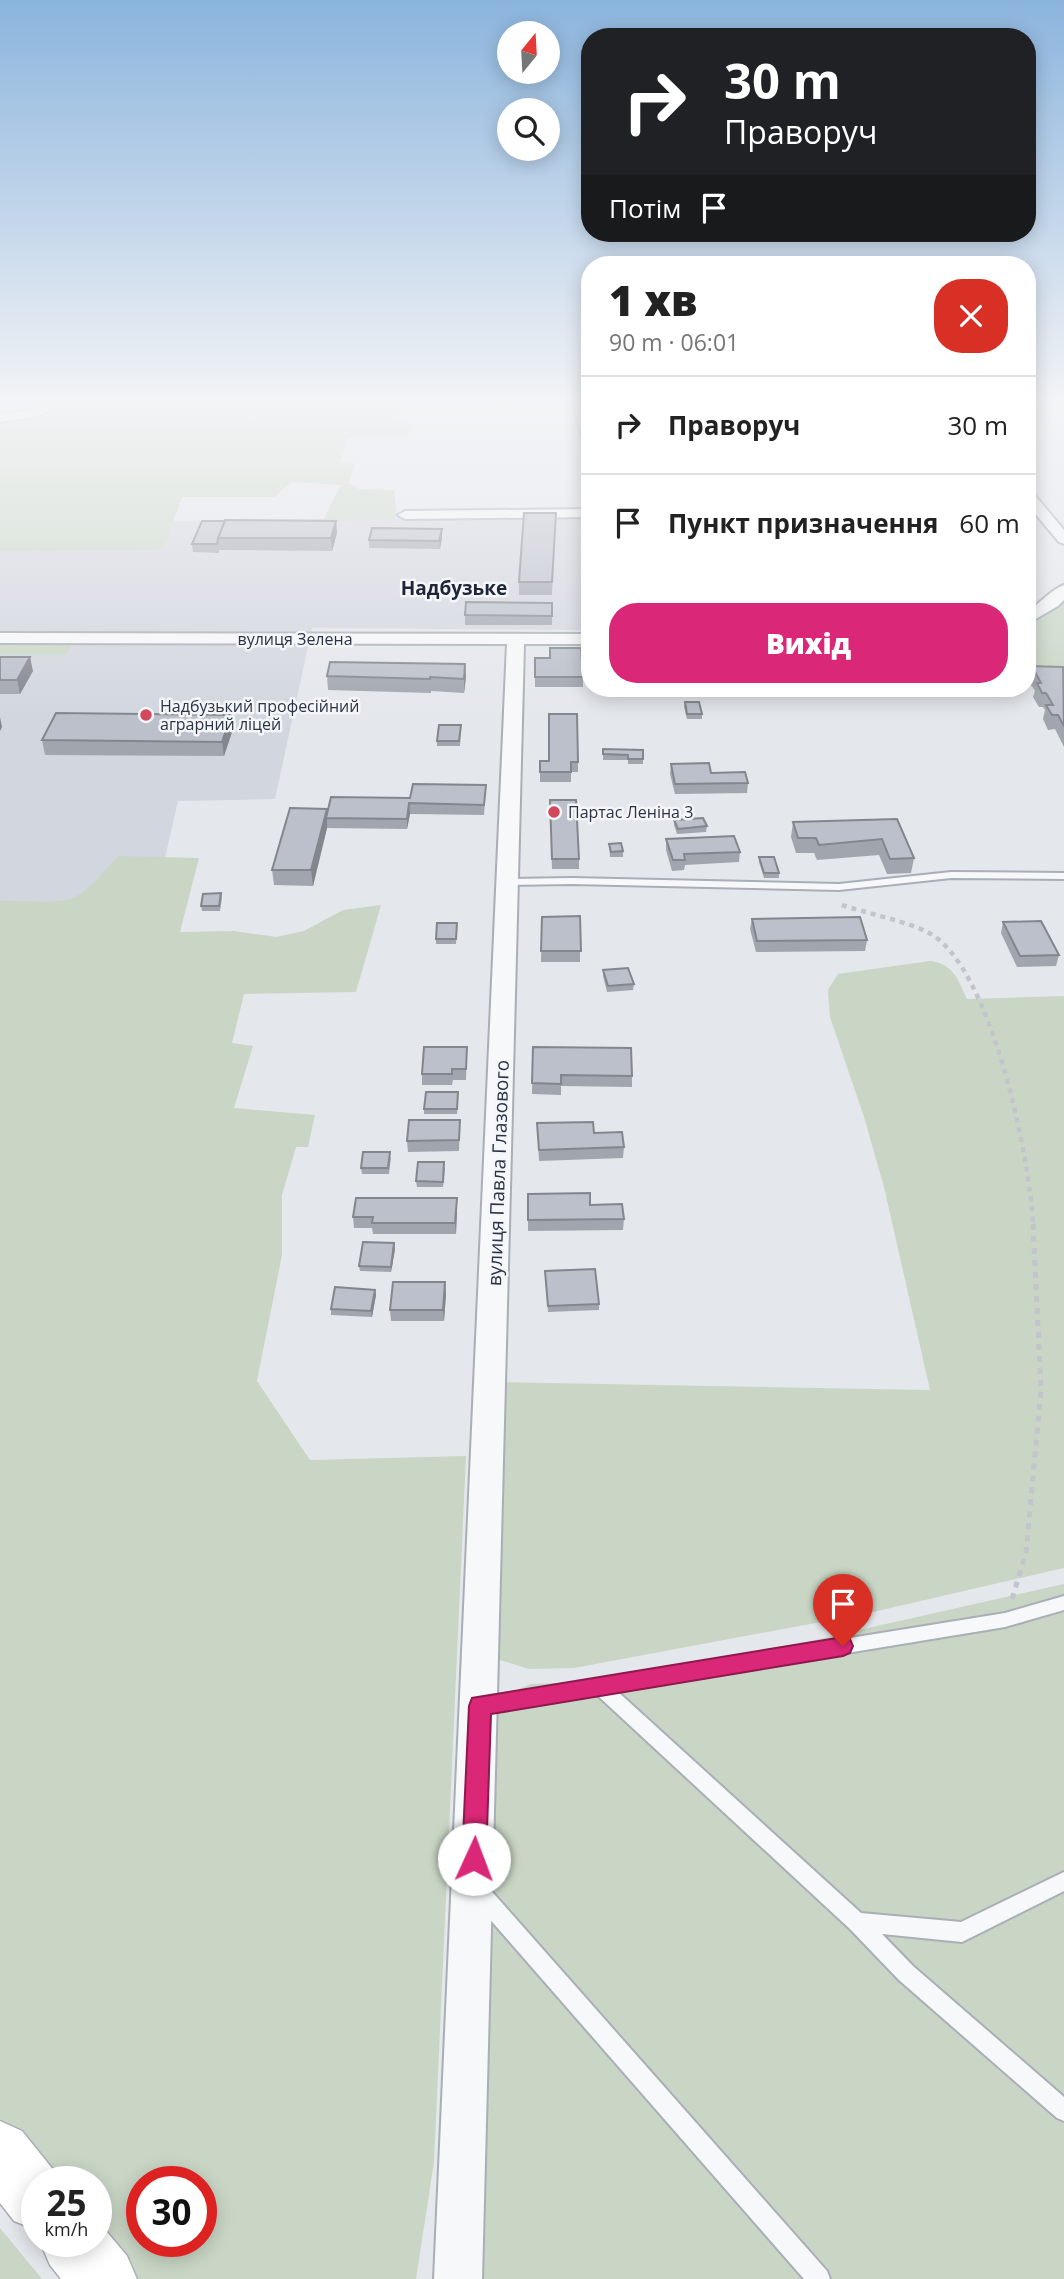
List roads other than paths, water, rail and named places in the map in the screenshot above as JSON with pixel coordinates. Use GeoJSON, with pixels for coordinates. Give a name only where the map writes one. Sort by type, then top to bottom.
{"type":"FeatureCollection","features":[{"type":"Feature","properties":{"kind":"main road"},"geometry":{"type":"LineString","coordinates":[[0,2153],[21,2178]]}},
{"type":"Feature","properties":{"kind":"main road"},"geometry":{"type":"LineString","coordinates":[[86,2257],[104,2279]]}},
{"type":"Feature","properties":{"kind":"street"},"geometry":{"type":"LineString","coordinates":[[1036,506],[1064,539]]}},
{"type":"Feature","properties":{"kind":"street"},"geometry":{"type":"LineString","coordinates":[[405,515],[581,513]]}},
{"type":"Feature","properties":{"kind":"street"},"geometry":{"type":"LineString","coordinates":[[1036,614],[1058,603],[1064,590]]}},
{"type":"Feature","properties":{"kind":"street","name":"вулиця Зелена"},"geometry":{"type":"LineString","coordinates":[[0,638],[581,639]]}},
{"type":"Feature","properties":{"kind":"street","name":"вулиця Павла Глазового"},"geometry":{"type":"LineString","coordinates":[[458,2279],[516,640]]}},
{"type":"Feature","properties":{"kind":"lane"},"geometry":{"type":"LineString","coordinates":[[508,882],[839,887],[951,875],[1064,876]]}},
{"type":"Feature","properties":{"kind":"lane"},"geometry":{"type":"LineString","coordinates":[[480,1706],[1005,1620],[1064,1603]]}},
{"type":"Feature","properties":{"kind":"lane"},"geometry":{"type":"LineString","coordinates":[[599,1686],[857,1922],[906,1973],[1064,2111]]}},
{"type":"Feature","properties":{"kind":"lane"},"geometry":{"type":"LineString","coordinates":[[857,1922],[962,1932],[1064,1881]]}},
{"type":"Feature","properties":{"kind":"lane"},"geometry":{"type":"LineString","coordinates":[[473,1884],[819,2279]]}},
{"type":"Feature","properties":{"kind":"place","name":"Надбузький професійний аграрний ліцей"},"geometry":{"type":"Point","coordinates":[146,715]}},
{"type":"Feature","properties":{"kind":"place","name":"Партас Леніна 3"},"geometry":{"type":"Point","coordinates":[554,812]}},
{"type":"Feature","properties":{"kind":"district","name":"Надбузьке"},"geometry":{"type":"Point","coordinates":[454,588]}}]}
